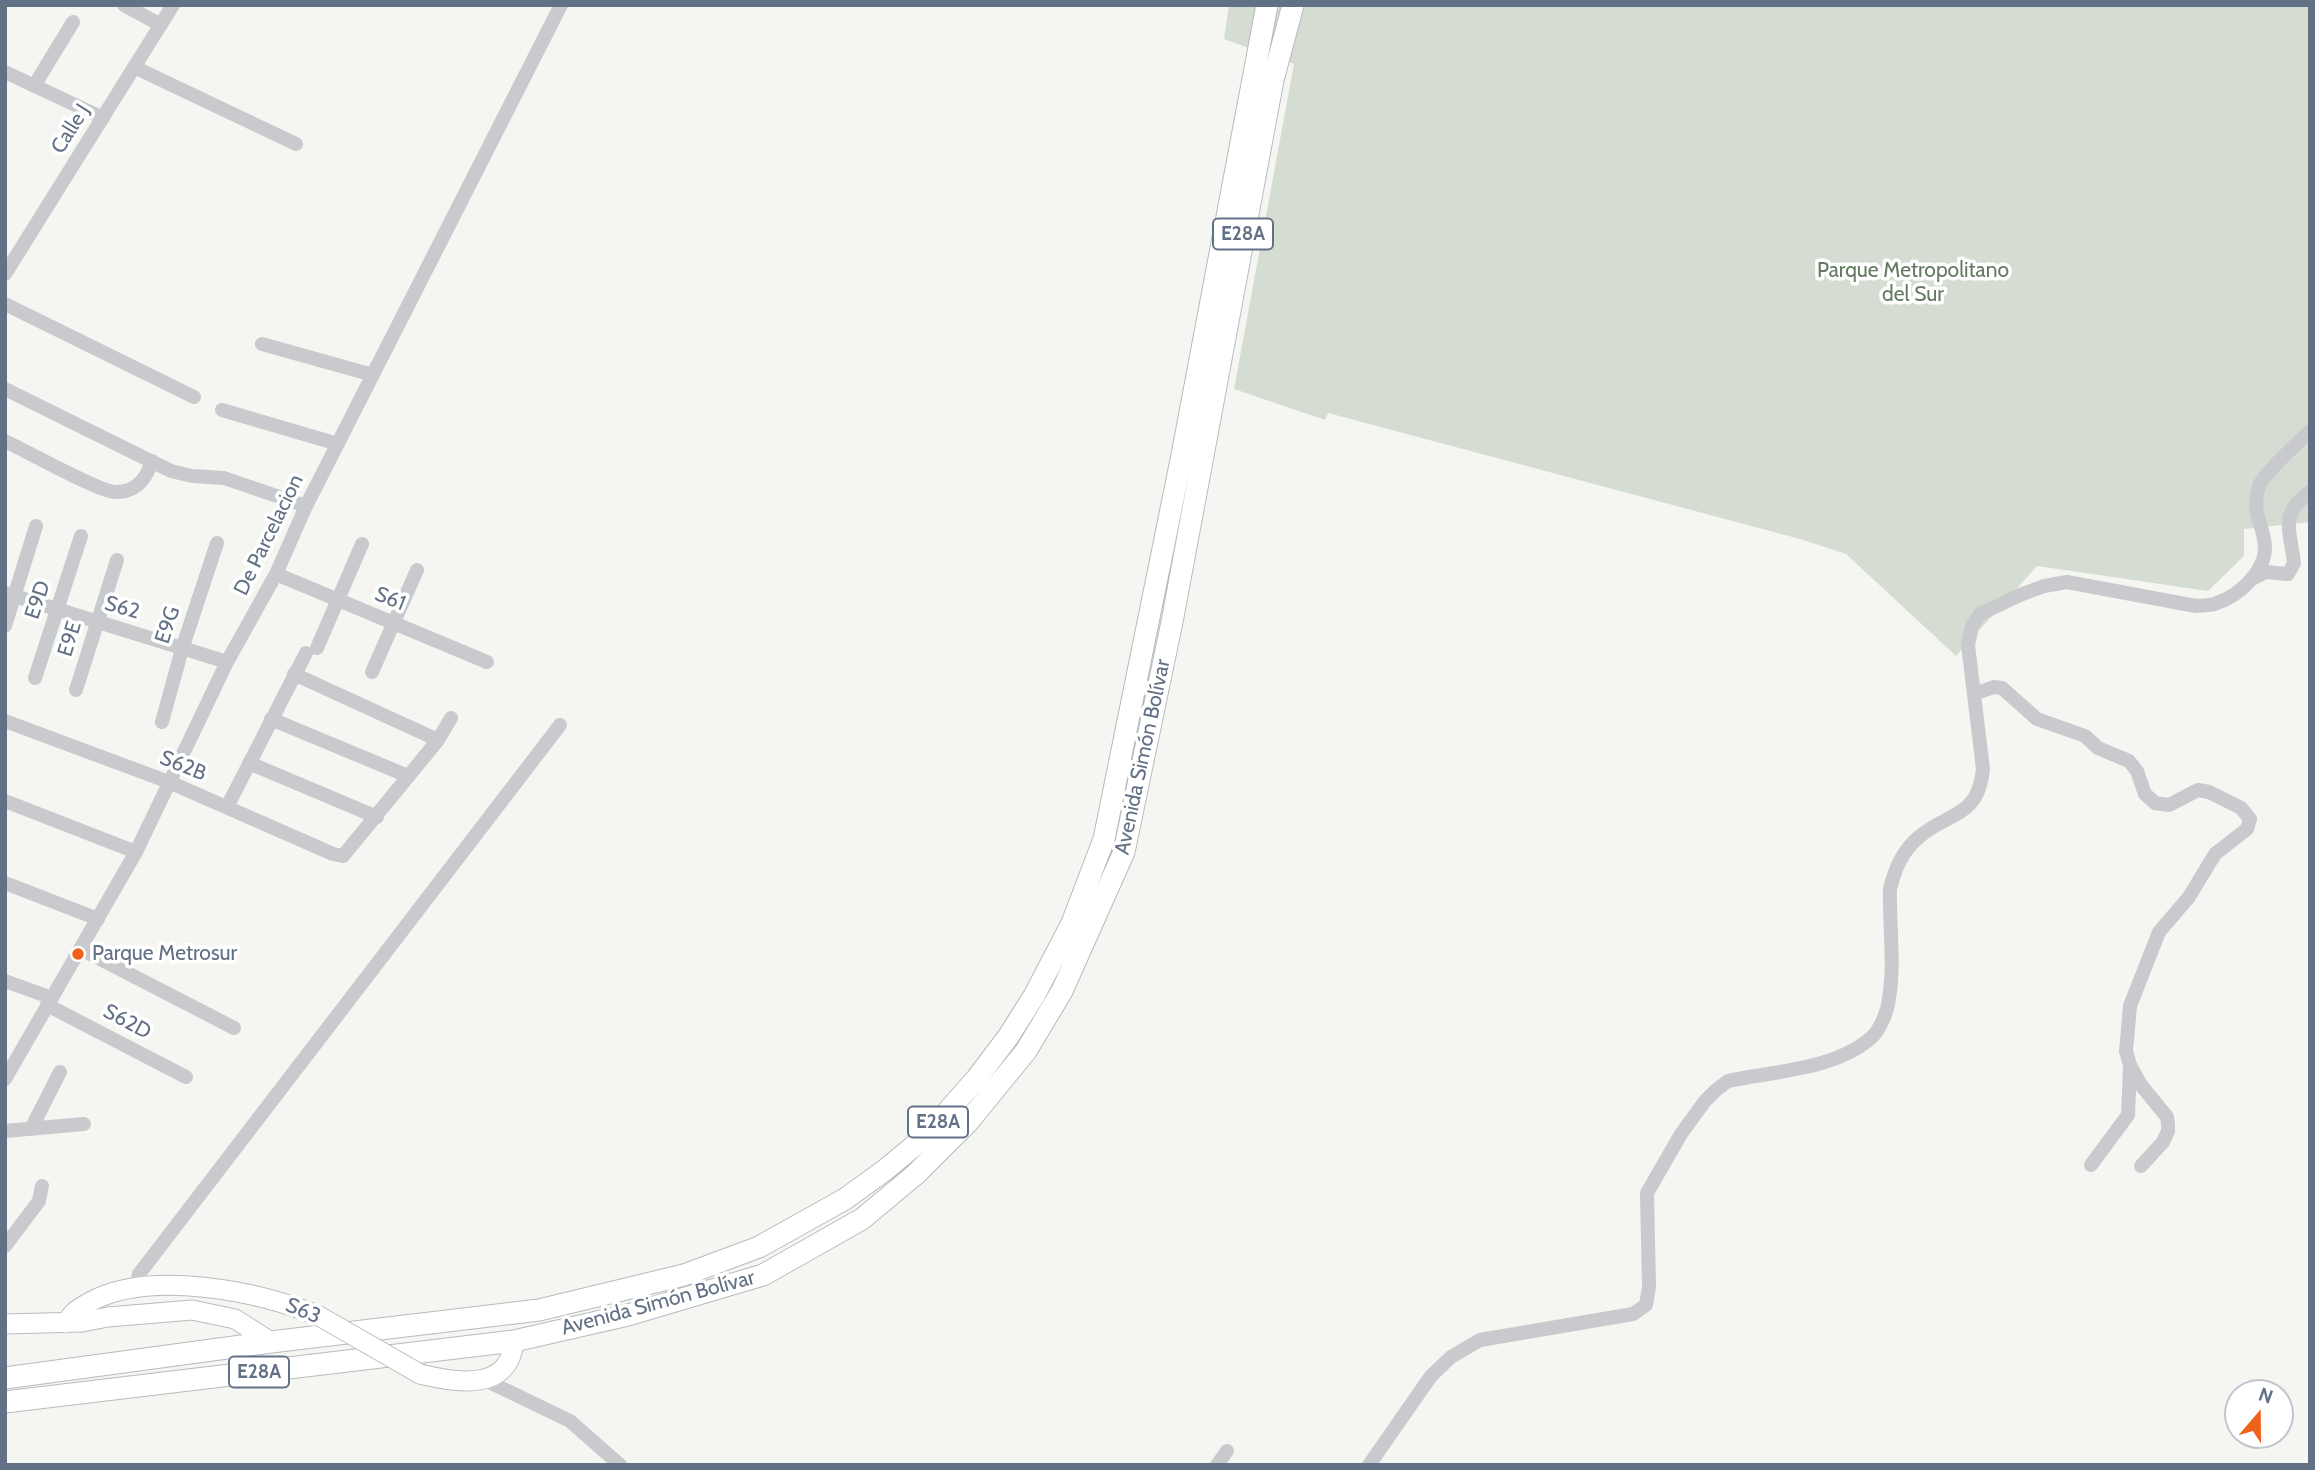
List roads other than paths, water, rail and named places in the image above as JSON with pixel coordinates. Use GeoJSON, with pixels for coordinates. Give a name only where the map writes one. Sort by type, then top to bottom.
{"type":"FeatureCollection","features":[{"type":"Feature","properties":{"kind":"highway","name":"Avenida Simón Bolívar"},"geometry":{"type":"LineString","coordinates":[[5,1402],[514,1341],[628,1315],[763,1275],[862,1219],[916,1174],[968,1122],[1026,1051],[1062,991],[1124,852],[1172,622],[1191,462],[1267,5]]}},
{"type":"Feature","properties":{"kind":"highway","name":"Avenida Simón Bolívar"},"geometry":{"type":"LineString","coordinates":[[5,1378],[271,1342],[539,1310],[684,1275],[759,1247],[845,1199],[926,1136],[977,1078],[1014,1027],[1057,954],[1083,896],[1104,839],[1191,462],[1273,80],[1293,5]]}},
{"type":"Feature","properties":{"kind":"main road","name":"S63"},"geometry":{"type":"LineString","coordinates":[[67,1323],[75,1311],[100,1297],[136,1286],[160,1284],[247,1295],[287,1303],[319,1316],[420,1374],[446,1381],[485,1380]]}},
{"type":"Feature","properties":{"kind":"main road","name":"S63"},"geometry":{"type":"LineString","coordinates":[[5,1324],[67,1323],[192,1310],[235,1319],[271,1342]]}},
{"type":"Feature","properties":{"kind":"main road"},"geometry":{"type":"LineString","coordinates":[[485,1380],[497,1375],[506,1366],[513,1355],[514,1341]]}},
{"type":"Feature","properties":{"kind":"street"},"geometry":{"type":"LineString","coordinates":[[124,5],[161,25]]}},
{"type":"Feature","properties":{"kind":"street","name":"Calle J"},"geometry":{"type":"LineString","coordinates":[[5,274],[173,5]]}},
{"type":"Feature","properties":{"kind":"street","name":"De Parcelacion"},"geometry":{"type":"LineString","coordinates":[[7,1073],[136,852],[227,662],[276,574],[306,506],[561,5]]}},
{"type":"Feature","properties":{"kind":"street"},"geometry":{"type":"LineString","coordinates":[[34,86],[73,22]]}},
{"type":"Feature","properties":{"kind":"street"},"geometry":{"type":"LineString","coordinates":[[134,67],[296,144]]}},
{"type":"Feature","properties":{"kind":"street"},"geometry":{"type":"LineString","coordinates":[[5,72],[103,118]]}},
{"type":"Feature","properties":{"kind":"street"},"geometry":{"type":"LineString","coordinates":[[5,304],[194,397]]}},
{"type":"Feature","properties":{"kind":"street"},"geometry":{"type":"LineString","coordinates":[[262,344],[373,375]]}},
{"type":"Feature","properties":{"kind":"street"},"geometry":{"type":"LineString","coordinates":[[5,389],[181,474],[224,478],[306,506]]}},
{"type":"Feature","properties":{"kind":"street"},"geometry":{"type":"LineString","coordinates":[[222,410],[338,444]]}},
{"type":"Feature","properties":{"kind":"street"},"geometry":{"type":"LineString","coordinates":[[2251,580],[2263,559],[2265,549],[2256,515],[2260,482],[2310,431]]}},
{"type":"Feature","properties":{"kind":"street"},"geometry":{"type":"LineString","coordinates":[[5,441],[112,492],[132,489],[143,482],[152,461]]}},
{"type":"Feature","properties":{"kind":"street"},"geometry":{"type":"LineString","coordinates":[[1368,1465],[1431,1376],[1451,1357],[1480,1340],[1633,1314],[1646,1305],[1649,1287],[1647,1193],[1681,1134],[1716,1090],[1728,1082],[1827,1060],[1844,1054],[1873,1036],[1882,1022],[1889,1000],[1891,889],[1895,872],[1903,854],[1913,843],[1975,800],[1981,785],[1983,769],[1968,645],[1972,626],[1980,614],[2044,586],[2067,582],[2196,606],[2215,604],[2234,595],[2265,572],[2288,574],[2294,563],[2288,521],[2290,510],[2310,492]]}},
{"type":"Feature","properties":{"kind":"street"},"geometry":{"type":"LineString","coordinates":[[5,626],[10,595],[36,526]]}},
{"type":"Feature","properties":{"kind":"street","name":"E9D"},"geometry":{"type":"LineString","coordinates":[[35,678],[81,536]]}},
{"type":"Feature","properties":{"kind":"street","name":"E9G"},"geometry":{"type":"LineString","coordinates":[[162,722],[182,649],[217,542]]}},
{"type":"Feature","properties":{"kind":"street"},"geometry":{"type":"LineString","coordinates":[[227,807],[294,674],[312,651],[362,544]]}},
{"type":"Feature","properties":{"kind":"street","name":"E9E"},"geometry":{"type":"LineString","coordinates":[[76,690],[117,560]]}},
{"type":"Feature","properties":{"kind":"street"},"geometry":{"type":"LineString","coordinates":[[372,672],[417,569]]}},
{"type":"Feature","properties":{"kind":"street","name":"S61"},"geometry":{"type":"LineString","coordinates":[[276,574],[487,662]]}},
{"type":"Feature","properties":{"kind":"street","name":"S62"},"geometry":{"type":"LineString","coordinates":[[10,595],[227,662]]}},
{"type":"Feature","properties":{"kind":"street"},"geometry":{"type":"LineString","coordinates":[[294,674],[438,740]]}},
{"type":"Feature","properties":{"kind":"street"},"geometry":{"type":"LineString","coordinates":[[1974,694],[1984,689],[2002,688],[2037,719],[2085,736],[2098,748],[2129,761],[2137,771],[2145,794],[2155,803],[2169,804],[2198,790],[2209,792],[2241,808],[2250,819],[2247,829],[2215,854],[2189,897],[2159,932],[2130,1006],[2126,1051],[2130,1065],[2141,1085],[2167,1117],[2168,1124],[2163,1142],[2141,1166]]}},
{"type":"Feature","properties":{"kind":"street"},"geometry":{"type":"LineString","coordinates":[[250,763],[377,817],[438,740],[451,718]]}},
{"type":"Feature","properties":{"kind":"street"},"geometry":{"type":"LineString","coordinates":[[271,719],[408,776]]}},
{"type":"Feature","properties":{"kind":"street","name":"S62B"},"geometry":{"type":"LineString","coordinates":[[5,721],[169,782],[333,854],[343,856],[377,817]]}},
{"type":"Feature","properties":{"kind":"street"},"geometry":{"type":"LineString","coordinates":[[136,1286],[139,1273],[560,725]]}},
{"type":"Feature","properties":{"kind":"street"},"geometry":{"type":"LineString","coordinates":[[5,801],[136,852]]}},
{"type":"Feature","properties":{"kind":"street"},"geometry":{"type":"LineString","coordinates":[[5,883],[99,919]]}},
{"type":"Feature","properties":{"kind":"street"},"geometry":{"type":"LineString","coordinates":[[81,949],[234,1028]]}},
{"type":"Feature","properties":{"kind":"street","name":"S62D"},"geometry":{"type":"LineString","coordinates":[[5,981],[186,1077]]}},
{"type":"Feature","properties":{"kind":"street"},"geometry":{"type":"LineString","coordinates":[[2091,1165],[2128,1115],[2130,1065]]}},
{"type":"Feature","properties":{"kind":"street"},"geometry":{"type":"LineString","coordinates":[[31,1129],[60,1072]]}},
{"type":"Feature","properties":{"kind":"street"},"geometry":{"type":"LineString","coordinates":[[5,1131],[85,1124]]}},
{"type":"Feature","properties":{"kind":"street"},"geometry":{"type":"LineString","coordinates":[[5,1246],[39,1201],[42,1186]]}},
{"type":"Feature","properties":{"kind":"street"},"geometry":{"type":"LineString","coordinates":[[485,1380],[570,1421],[620,1465]]}},
{"type":"Feature","properties":{"kind":"street"},"geometry":{"type":"LineString","coordinates":[[1217,1465],[1227,1451]]}},
{"type":"Feature","properties":{"kind":"place","name":"Parque Metrosur"},"geometry":{"type":"Point","coordinates":[78,954]}},
{"type":"Feature","properties":{"kind":"park label","name":"Parque Metropolitano del Sur"},"geometry":{"type":"Point","coordinates":[1913,283]}}]}
